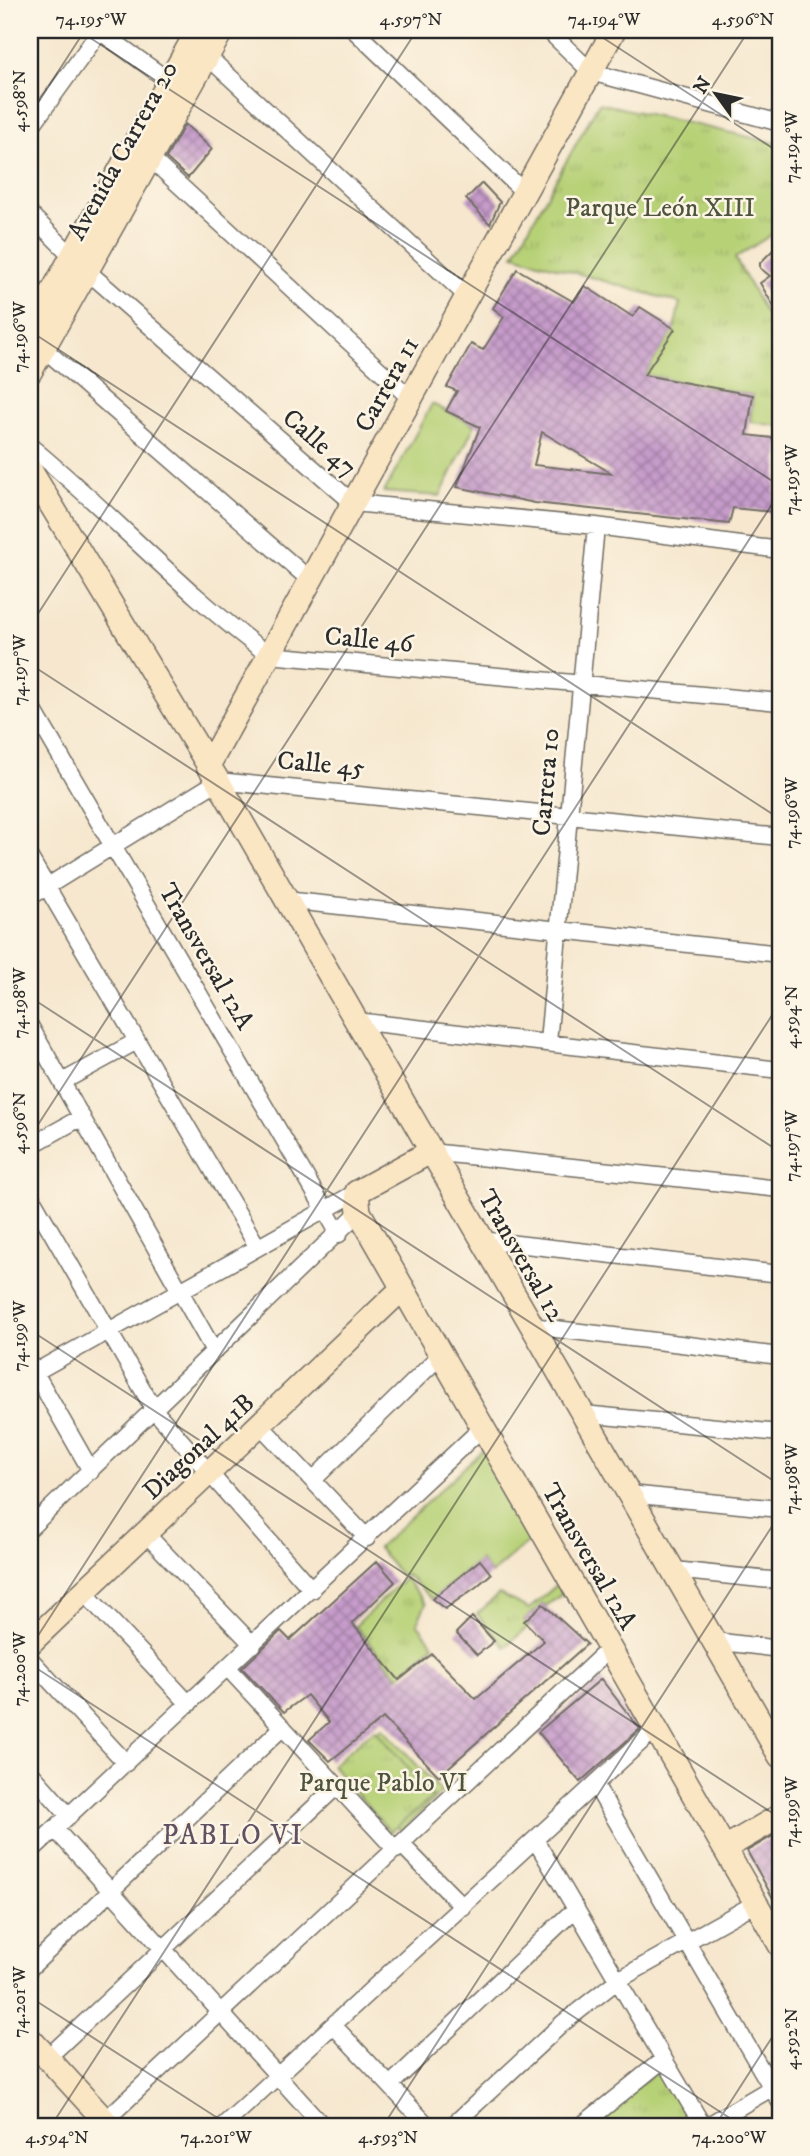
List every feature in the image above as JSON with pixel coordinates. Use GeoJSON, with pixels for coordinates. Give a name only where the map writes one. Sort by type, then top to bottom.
{"type":"FeatureCollection","features":[{"type":"Feature","properties":{"kind":"street","name":"Avenida Carrera 20"},"geometry":{"type":"LineString","coordinates":[[30,372],[36,340],[79,264],[169,81],[198,30]]}},
{"type":"Feature","properties":{"kind":"street","name":"Avenida Carrera 20"},"geometry":{"type":"LineString","coordinates":[[79,264],[150,158],[222,30]]}},
{"type":"Feature","properties":{"kind":"street"},"geometry":{"type":"LineString","coordinates":[[354,30],[524,192]]}},
{"type":"Feature","properties":{"kind":"street"},"geometry":{"type":"LineString","coordinates":[[548,30],[591,72],[780,123]]}},
{"type":"Feature","properties":{"kind":"street","name":"Carrera 11"},"geometry":{"type":"LineString","coordinates":[[213,773],[269,655],[614,30]]}},
{"type":"Feature","properties":{"kind":"street"},"geometry":{"type":"LineString","coordinates":[[30,128],[99,31],[169,81]]}},
{"type":"Feature","properties":{"kind":"street"},"geometry":{"type":"LineString","coordinates":[[207,56],[467,296]]}},
{"type":"Feature","properties":{"kind":"street"},"geometry":{"type":"LineString","coordinates":[[150,158],[410,398]]}},
{"type":"Feature","properties":{"kind":"street","name":"Calle 47"},"geometry":{"type":"LineString","coordinates":[[30,214],[79,264],[353,503],[596,526],[780,550]]}},
{"type":"Feature","properties":{"kind":"street"},"geometry":{"type":"LineString","coordinates":[[36,340],[310,580]]}},
{"type":"Feature","properties":{"kind":"street"},"geometry":{"type":"LineString","coordinates":[[30,446],[141,543],[203,604],[269,655]]}},
{"type":"Feature","properties":{"kind":"street"},"geometry":{"type":"LineString","coordinates":[[30,470],[213,773],[112,848],[30,897]]}},
{"type":"Feature","properties":{"kind":"street","name":"Carrera 10"},"geometry":{"type":"LineString","coordinates":[[548,1042],[596,526]]}},
{"type":"Feature","properties":{"kind":"street","name":"Calle 46"},"geometry":{"type":"LineString","coordinates":[[269,655],[780,702]]}},
{"type":"Feature","properties":{"kind":"street","name":"Transversal 12A"},"geometry":{"type":"LineString","coordinates":[[30,704],[339,1234]]}},
{"type":"Feature","properties":{"kind":"street","name":"Calle 45"},"geometry":{"type":"LineString","coordinates":[[213,773],[780,837]]}},
{"type":"Feature","properties":{"kind":"street","name":"Transversal 12"},"geometry":{"type":"LineString","coordinates":[[213,773],[780,1756]]}},
{"type":"Feature","properties":{"kind":"street"},"geometry":{"type":"LineString","coordinates":[[30,858],[257,1246]]}},
{"type":"Feature","properties":{"kind":"street"},"geometry":{"type":"LineString","coordinates":[[285,900],[780,954]]}},
{"type":"Feature","properties":{"kind":"street"},"geometry":{"type":"LineString","coordinates":[[356,1021],[780,1070]]}},
{"type":"Feature","properties":{"kind":"street"},"geometry":{"type":"LineString","coordinates":[[30,1026],[214,1351]]}},
{"type":"Feature","properties":{"kind":"street"},"geometry":{"type":"LineString","coordinates":[[62,1082],[137,1041]]}},
{"type":"Feature","properties":{"kind":"street"},"geometry":{"type":"LineString","coordinates":[[30,1146],[82,1117]]}},
{"type":"Feature","properties":{"kind":"street"},"geometry":{"type":"LineString","coordinates":[[91,1471],[31,1370],[323,1210],[358,1202],[430,1152],[780,1189]]}},
{"type":"Feature","properties":{"kind":"street"},"geometry":{"type":"LineString","coordinates":[[30,1195],[155,1412],[312,1590]]}},
{"type":"Feature","properties":{"kind":"street"},"geometry":{"type":"LineString","coordinates":[[30,1528],[155,1412],[214,1351],[339,1234],[358,1202]]}},
{"type":"Feature","properties":{"kind":"street","name":"Transversal 12A"},"geometry":{"type":"LineString","coordinates":[[358,1202],[403,1288],[780,1945]]}},
{"type":"Feature","properties":{"kind":"street"},"geometry":{"type":"LineString","coordinates":[[481,1240],[780,1274]]}},
{"type":"Feature","properties":{"kind":"street","name":"Diagonal 41B"},"geometry":{"type":"LineString","coordinates":[[30,1643],[403,1288]]}},
{"type":"Feature","properties":{"kind":"street"},"geometry":{"type":"LineString","coordinates":[[531,1326],[780,1356]]}},
{"type":"Feature","properties":{"kind":"street"},"geometry":{"type":"LineString","coordinates":[[313,1480],[442,1354]]}},
{"type":"Feature","properties":{"kind":"street"},"geometry":{"type":"LineString","coordinates":[[583,1414],[780,1433]]}},
{"type":"Feature","properties":{"kind":"street"},"geometry":{"type":"LineString","coordinates":[[261,1426],[367,1538]]}},
{"type":"Feature","properties":{"kind":"street"},"geometry":{"type":"LineString","coordinates":[[30,1852],[483,1427]]}},
{"type":"Feature","properties":{"kind":"street"},"geometry":{"type":"LineString","coordinates":[[629,1494],[780,1509]]}},
{"type":"Feature","properties":{"kind":"street"},"geometry":{"type":"LineString","coordinates":[[145,1534],[253,1644]]}},
{"type":"Feature","properties":{"kind":"street"},"geometry":{"type":"LineString","coordinates":[[674,1570],[780,1581]]}},
{"type":"Feature","properties":{"kind":"street"},"geometry":{"type":"LineString","coordinates":[[84,1592],[189,1704]]}},
{"type":"Feature","properties":{"kind":"street"},"geometry":{"type":"LineString","coordinates":[[714,1641],[780,1649]]}},
{"type":"Feature","properties":{"kind":"street"},"geometry":{"type":"LineString","coordinates":[[30,2039],[105,2124],[610,1648]]}},
{"type":"Feature","properties":{"kind":"street"},"geometry":{"type":"LineString","coordinates":[[30,1659],[126,1763]]}},
{"type":"Feature","properties":{"kind":"street"},"geometry":{"type":"LineString","coordinates":[[228,1668],[337,1786],[463,1907]]}},
{"type":"Feature","properties":{"kind":"street"},"geometry":{"type":"LineString","coordinates":[[30,1968],[283,1727]]}},
{"type":"Feature","properties":{"kind":"street"},"geometry":{"type":"LineString","coordinates":[[223,2126],[656,1728]]}},
{"type":"Feature","properties":{"kind":"street"},"geometry":{"type":"LineString","coordinates":[[30,1773],[69,1816]]}},
{"type":"Feature","properties":{"kind":"street"},"geometry":{"type":"LineString","coordinates":[[47,2058],[337,1786]]}},
{"type":"Feature","properties":{"kind":"street"},"geometry":{"type":"LineString","coordinates":[[596,1786],[688,1943],[776,2085],[780,2102]]}},
{"type":"Feature","properties":{"kind":"street"},"geometry":{"type":"LineString","coordinates":[[724,1848],[780,1816]]}},
{"type":"Feature","properties":{"kind":"street"},"geometry":{"type":"LineString","coordinates":[[55,1829],[220,2015],[323,2126]]}},
{"type":"Feature","properties":{"kind":"street"},"geometry":{"type":"LineString","coordinates":[[536,1841],[705,2126],[776,2085]]}},
{"type":"Feature","properties":{"kind":"street"},"geometry":{"type":"LineString","coordinates":[[452,2126],[563,2023],[618,1980],[756,1903]]}},
{"type":"Feature","properties":{"kind":"street"},"geometry":{"type":"LineString","coordinates":[[390,2085],[576,1908]]}},
{"type":"Feature","properties":{"kind":"street"},"geometry":{"type":"LineString","coordinates":[[334,2025],[429,2126]]}},
{"type":"Feature","properties":{"kind":"street"},"geometry":{"type":"LineString","coordinates":[[580,2126],[664,2059]]}},
{"type":"Feature","properties":{"kind":"green space","name":"Parque León XIII"},"geometry":{"type":"Polygon","coordinates":[[[599,103],[780,144],[780,229],[735,258],[780,340],[780,426],[750,422],[753,395],[644,375],[674,329],[680,303],[514,255],[599,103]]]}},
{"type":"Feature","properties":{"kind":"green space"},"geometry":{"type":"Polygon","coordinates":[[[432,404],[475,425],[440,496],[384,492],[432,404]]]}},
{"type":"Feature","properties":{"kind":"green space"},"geometry":{"type":"Polygon","coordinates":[[[484,1449],[534,1536],[491,1574],[480,1560],[432,1599],[407,1575],[401,1576],[378,1548],[484,1449]]]}},
{"type":"Feature","properties":{"kind":"green space"},"geometry":{"type":"Polygon","coordinates":[[[405,1578],[426,1604],[417,1623],[434,1645],[398,1677],[355,1626],[405,1578]]]}},
{"type":"Feature","properties":{"kind":"green space"},"geometry":{"type":"Polygon","coordinates":[[[559,1583],[562,1594],[546,1606],[543,1604],[524,1621],[529,1626],[505,1647],[477,1614],[499,1594],[529,1609],[559,1583]]]}},
{"type":"Feature","properties":{"kind":"green space","name":"Parque Pablo VI"},"geometry":{"type":"Polygon","coordinates":[[[382,1727],[442,1792],[401,1831],[336,1768],[382,1727]]]}},
{"type":"Feature","properties":{"kind":"green space","name":"Parque Pablo VI"},"geometry":{"type":"Polygon","coordinates":[[[375,1729],[433,1797],[390,1832],[332,1765],[375,1729]]]}},
{"type":"Feature","properties":{"kind":"green space"},"geometry":{"type":"Polygon","coordinates":[[[662,2067],[694,2126],[588,2126],[662,2067]]]}},
{"type":"Feature","properties":{"kind":"building"},"geometry":{"type":"Polygon","coordinates":[[[185,124],[212,149],[188,178],[166,158],[185,124]]]}},
{"type":"Feature","properties":{"kind":"building"},"geometry":{"type":"Polygon","coordinates":[[[482,183],[500,202],[490,224],[466,199],[482,183]]]}},
{"type":"Feature","properties":{"kind":"building"},"geometry":{"type":"Polygon","coordinates":[[[780,243],[780,317],[760,283],[770,276],[760,268],[760,263],[780,243]]]}},
{"type":"Feature","properties":{"kind":"building"},"geometry":{"type":"Polygon","coordinates":[[[517,269],[574,302],[585,286],[633,317],[640,307],[675,329],[644,375],[753,395],[747,435],[780,439],[773,512],[733,508],[729,524],[535,503],[457,487],[480,427],[446,411],[457,391],[447,387],[471,344],[483,350],[504,317],[493,308],[517,269]],[[542,432],[534,465],[613,474],[542,432]]]}},
{"type":"Feature","properties":{"kind":"building"},"geometry":{"type":"Polygon","coordinates":[[[480,1560],[491,1574],[476,1587],[445,1609],[432,1599],[480,1560]]]}},
{"type":"Feature","properties":{"kind":"building"},"geometry":{"type":"Polygon","coordinates":[[[377,1561],[395,1582],[352,1623],[399,1680],[432,1654],[476,1699],[544,1641],[524,1621],[543,1604],[587,1644],[439,1776],[383,1718],[330,1761],[309,1740],[329,1722],[307,1695],[284,1712],[242,1668],[281,1631],[290,1640],[377,1561]]]}},
{"type":"Feature","properties":{"kind":"building"},"geometry":{"type":"Polygon","coordinates":[[[472,1617],[494,1641],[477,1655],[456,1633],[472,1617]]]}},
{"type":"Feature","properties":{"kind":"building"},"geometry":{"type":"Polygon","coordinates":[[[601,1679],[640,1729],[580,1782],[538,1732],[601,1679]]]}},
{"type":"Feature","properties":{"kind":"building"},"geometry":{"type":"Polygon","coordinates":[[[780,1832],[780,1911],[747,1851],[780,1832]]]}},
{"type":"Feature","properties":{"kind":"district","name":"PABLO VI"},"geometry":{"type":"Point","coordinates":[233,1834]}}]}
